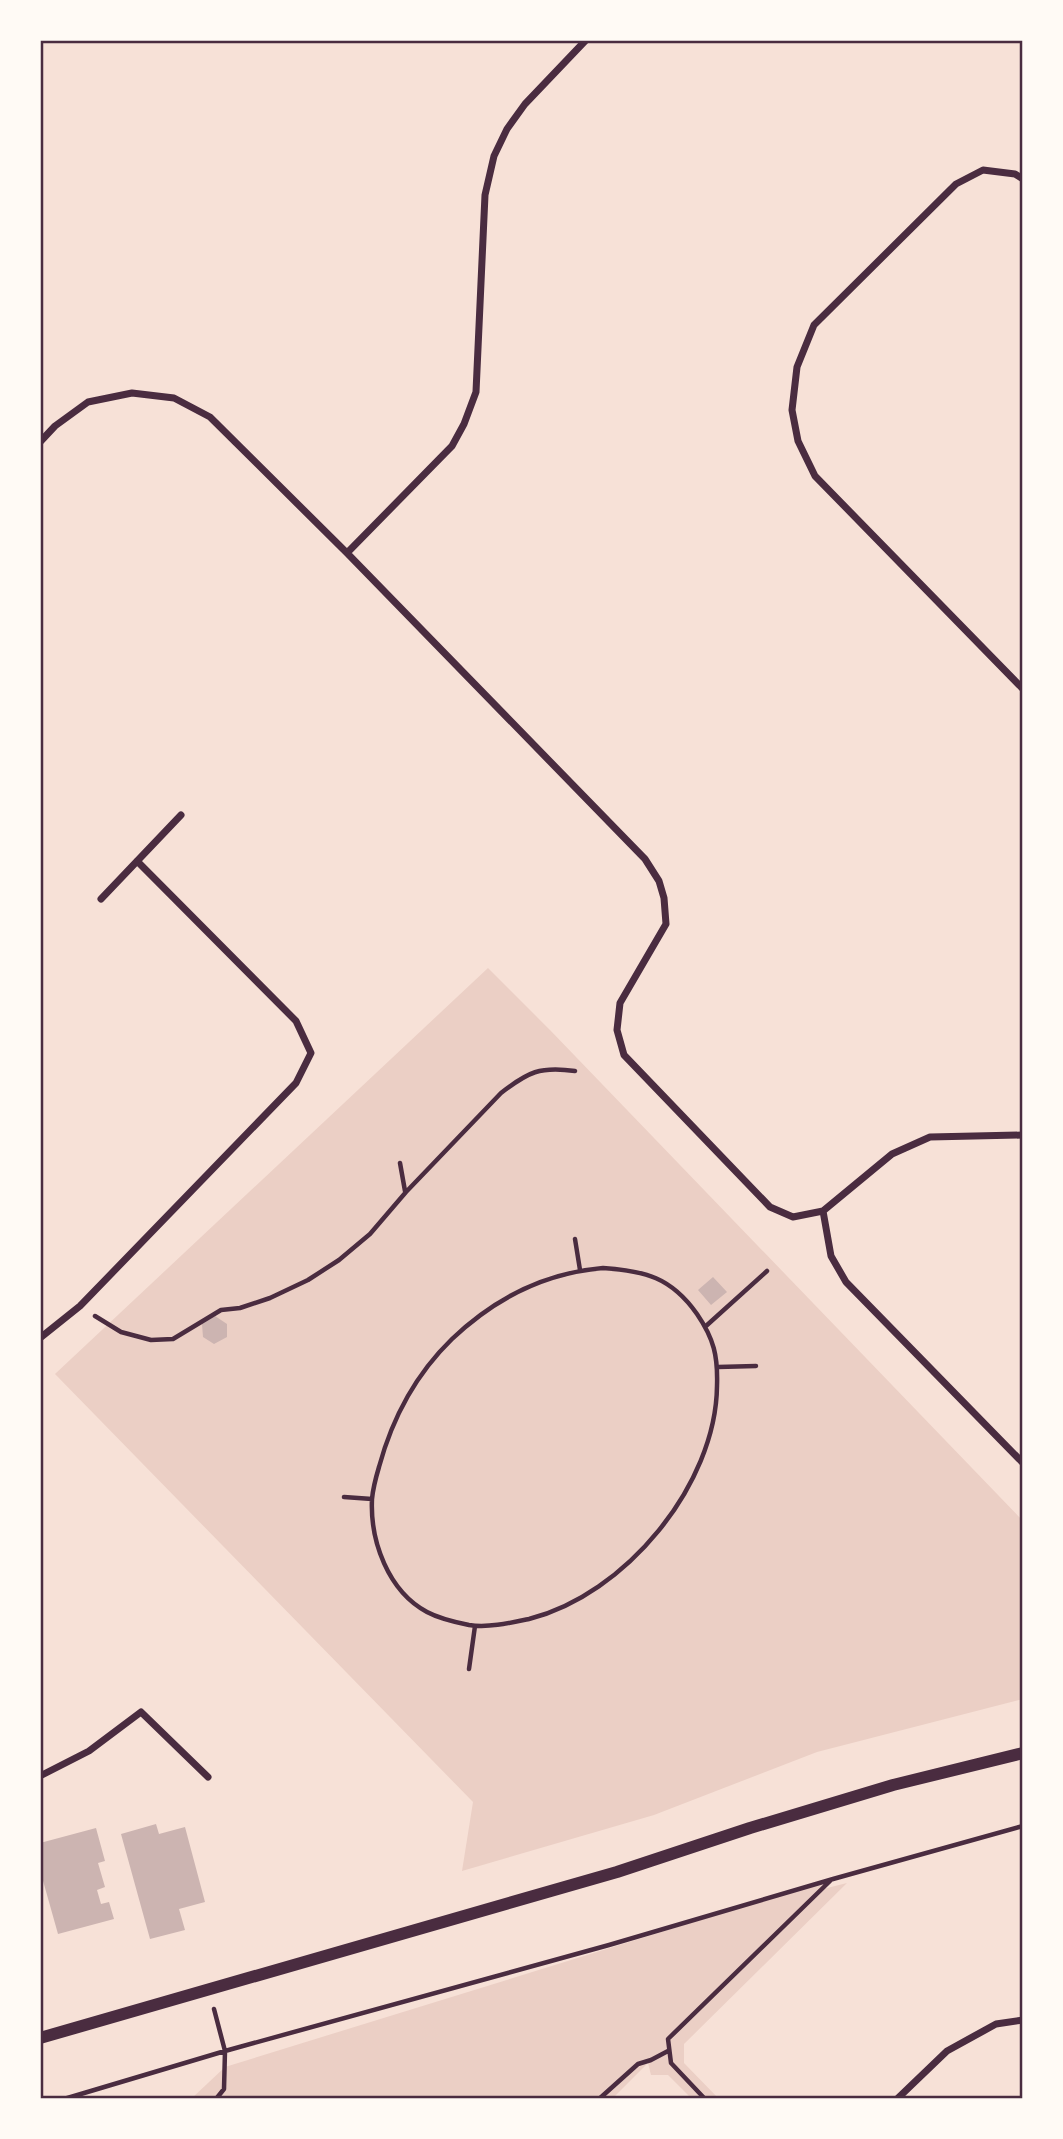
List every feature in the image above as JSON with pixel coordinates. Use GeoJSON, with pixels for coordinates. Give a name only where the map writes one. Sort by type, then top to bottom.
{"type":"FeatureCollection","features":[{"type":"Feature","properties":{"kind":"street"},"geometry":{"type":"LineString","coordinates":[[347,552],[452,446],[464,424],[476,392],[485,195],[494,156],[507,129],[525,104],[586,40]]}},
{"type":"Feature","properties":{"kind":"street"},"geometry":{"type":"LineString","coordinates":[[1023,179],[1015,174],[983,170],[956,184],[814,325],[797,367],[792,410],[798,442],[815,476],[1023,689]]}},
{"type":"Feature","properties":{"kind":"street"},"geometry":{"type":"LineString","coordinates":[[40,442],[55,426],[88,402],[132,393],[174,398],[210,417],[347,552],[645,859],[659,881],[664,898],[666,924],[620,1003],[617,1030],[624,1055],[770,1207],[793,1217],[823,1211],[892,1154],[930,1137],[1023,1135]]}},
{"type":"Feature","properties":{"kind":"street"},"geometry":{"type":"LineString","coordinates":[[101,899],[181,815]]}},
{"type":"Feature","properties":{"kind":"street"},"geometry":{"type":"LineString","coordinates":[[40,1338],[80,1306],[296,1083],[311,1053],[296,1021],[137,861]]}},
{"type":"Feature","properties":{"kind":"street"},"geometry":{"type":"LineString","coordinates":[[823,1211],[831,1256],[846,1282],[1023,1463]]}},
{"type":"Feature","properties":{"kind":"street"},"geometry":{"type":"LineString","coordinates":[[40,1776],[89,1751],[141,1712],[208,1777]]}},
{"type":"Feature","properties":{"kind":"street"},"geometry":{"type":"LineString","coordinates":[[40,2038],[617,1872],[893,1785],[1023,1754]]}},
{"type":"Feature","properties":{"kind":"street"},"geometry":{"type":"LineString","coordinates":[[897,2099],[947,2051],[996,2024],[1023,2020]]}},
{"type":"Feature","properties":{"kind":"path"},"geometry":{"type":"LineString","coordinates":[[80,1306],[121,1332],[150,1340],[173,1339],[221,1310],[240,1308],[270,1298],[339,1260],[370,1234],[500,1093],[540,1069],[575,1071]]}},
{"type":"Feature","properties":{"kind":"path"},"geometry":{"type":"LineString","coordinates":[[400,1163],[406,1192]]}},
{"type":"Feature","properties":{"kind":"path"},"geometry":{"type":"LineString","coordinates":[[575,1239],[580,1270]]}},
{"type":"Feature","properties":{"kind":"path"},"geometry":{"type":"LineString","coordinates":[[603,1268],[648,1274],[675,1289],[688,1301],[706,1326],[715,1348],[718,1367],[717,1408],[708,1442],[693,1480],[664,1525],[639,1553],[601,1585],[557,1609],[511,1623],[475,1626],[447,1621],[426,1612],[403,1594],[387,1571],[376,1541],[372,1499],[386,1440],[404,1402],[430,1363],[452,1339],[485,1312],[520,1290],[551,1277],[580,1270],[603,1268]]}},
{"type":"Feature","properties":{"kind":"path"},"geometry":{"type":"LineString","coordinates":[[706,1326],[766,1271]]}},
{"type":"Feature","properties":{"kind":"path"},"geometry":{"type":"LineString","coordinates":[[718,1367],[756,1366]]}},
{"type":"Feature","properties":{"kind":"path"},"geometry":{"type":"LineString","coordinates":[[344,1497],[372,1499]]}},
{"type":"Feature","properties":{"kind":"path"},"geometry":{"type":"LineString","coordinates":[[469,1669],[475,1626]]}},
{"type":"Feature","properties":{"kind":"path"},"geometry":{"type":"LineString","coordinates":[[64,2099],[1023,1826]]}},
{"type":"Feature","properties":{"kind":"path"},"geometry":{"type":"LineString","coordinates":[[705,2099],[671,2063],[668,2039],[833,1879]]}},
{"type":"Feature","properties":{"kind":"path"},"geometry":{"type":"LineString","coordinates":[[208,1989],[225,2051],[224,2088],[216,2099]]}},
{"type":"Feature","properties":{"kind":"path"},"geometry":{"type":"LineString","coordinates":[[599,2099],[638,2063],[668,2051]]}},
{"type":"Feature","properties":{"kind":"shaded area"},"geometry":{"type":"Polygon","coordinates":[[[488,968],[1023,1521],[1023,1699],[817,1752],[654,1815],[462,1871],[473,1802],[55,1374],[488,968]]]}},
{"type":"Feature","properties":{"kind":"shaded area"},"geometry":{"type":"Polygon","coordinates":[[[833,1879],[823,1889],[847,1883],[684,2044],[684,2063],[719,2099],[692,2099],[668,2075],[651,2075],[648,2063],[612,2099],[191,2099],[225,2067],[833,1879]]]}},
{"type":"Feature","properties":{"kind":"building"},"geometry":{"type":"Polygon","coordinates":[[[713,1277],[727,1292],[711,1305],[698,1290],[713,1277]]]}},
{"type":"Feature","properties":{"kind":"building"},"geometry":{"type":"Polygon","coordinates":[[[215,1316],[227,1324],[227,1337],[214,1344],[203,1337],[202,1324],[215,1316]]]}},
{"type":"Feature","properties":{"kind":"building"},"geometry":{"type":"Polygon","coordinates":[[[156,1824],[159,1834],[185,1827],[205,1902],[179,1909],[185,1930],[150,1939],[121,1834],[156,1824]]]}},
{"type":"Feature","properties":{"kind":"building"},"geometry":{"type":"Polygon","coordinates":[[[96,1828],[105,1861],[98,1863],[105,1887],[97,1890],[101,1904],[109,1902],[114,1919],[58,1934],[40,1870],[43,1868],[40,1843],[96,1828]]]}}]}
